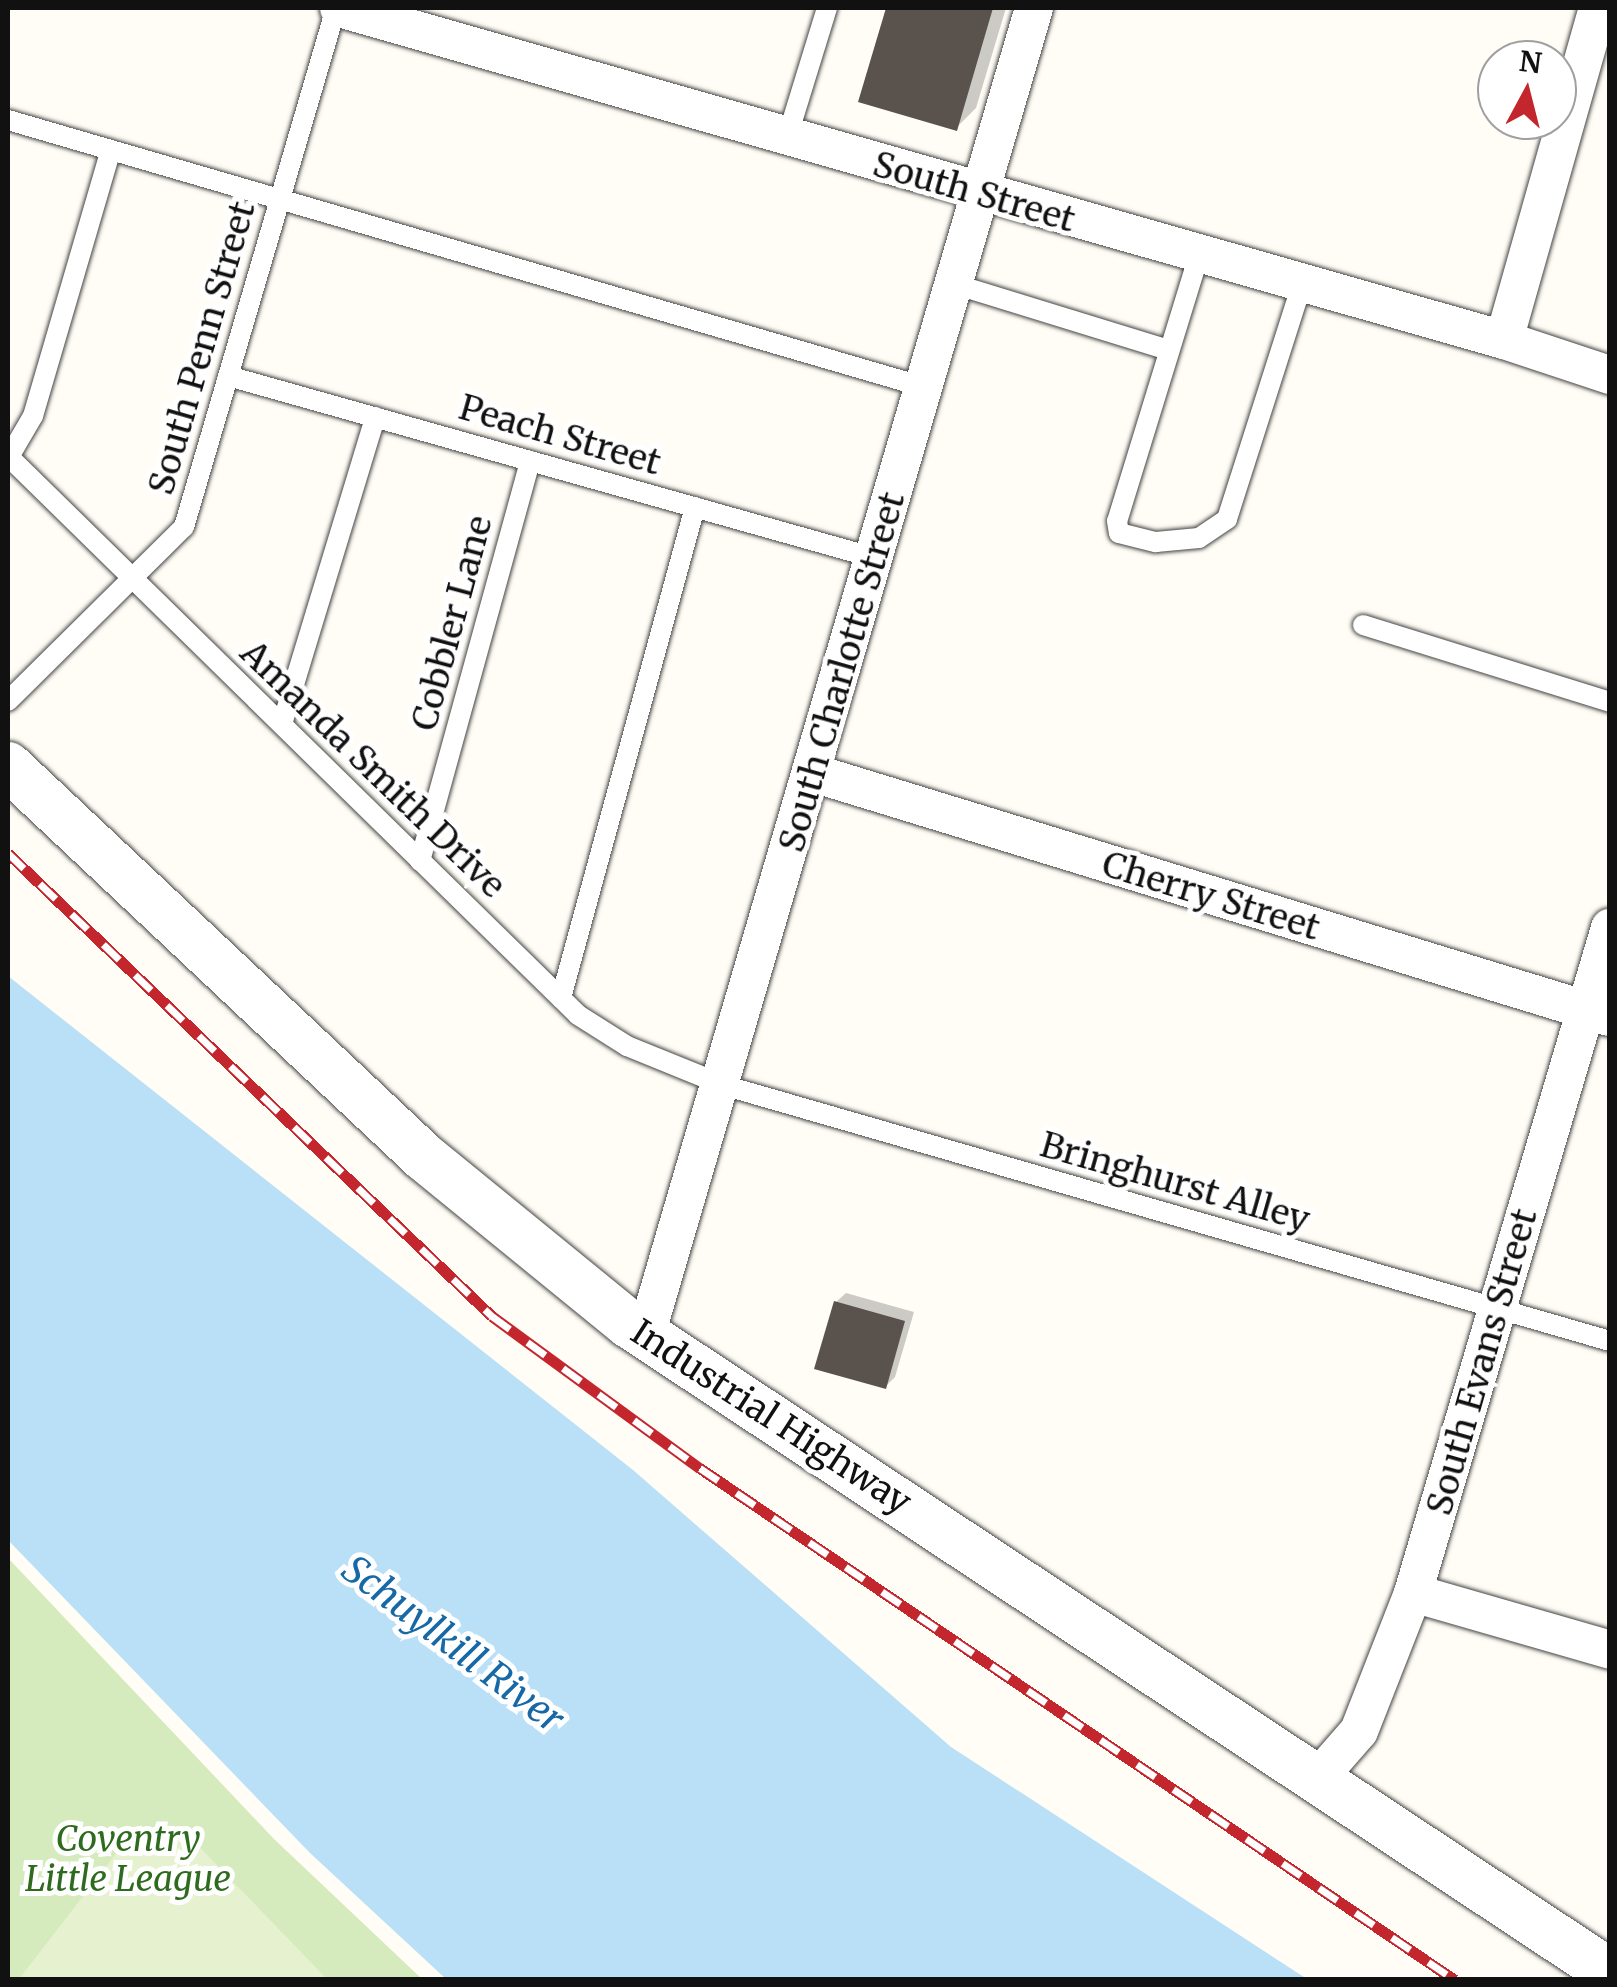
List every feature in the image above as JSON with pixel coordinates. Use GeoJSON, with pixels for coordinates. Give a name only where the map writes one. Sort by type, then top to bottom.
{"type":"FeatureCollection","features":[{"type":"Feature","properties":{"kind":"street","name":"South Street"},"geometry":{"type":"LineString","coordinates":[[338,8],[980,195],[1504,340],[1610,375]]}},
{"type":"Feature","properties":{"kind":"street","name":"South Charlotte Street"},"geometry":{"type":"LineString","coordinates":[[646,1336],[723,1085],[1034,8]]}},
{"type":"Feature","properties":{"kind":"street"},"geometry":{"type":"LineString","coordinates":[[1504,340],[1598,8]]}},
{"type":"Feature","properties":{"kind":"street","name":"Industrial Highway"},"geometry":{"type":"LineString","coordinates":[[8,766],[424,1158],[646,1336],[1610,1974]]}},
{"type":"Feature","properties":{"kind":"street","name":"Cherry Street"},"geometry":{"type":"LineString","coordinates":[[813,773],[1598,1014]]}},
{"type":"Feature","properties":{"kind":"street","name":"South Evans Street"},"geometry":{"type":"LineString","coordinates":[[1318,1778],[1360,1731],[1413,1593],[1497,1309],[1598,1014],[1610,928]]}},
{"type":"Feature","properties":{"kind":"street"},"geometry":{"type":"LineString","coordinates":[[1413,1593],[1610,1650]]}},
{"type":"Feature","properties":{"kind":"lane","name":"South Penn Street"},"geometry":{"type":"LineString","coordinates":[[8,700],[184,527],[338,8]]}},
{"type":"Feature","properties":{"kind":"lane"},"geometry":{"type":"LineString","coordinates":[[787,138],[827,8]]}},
{"type":"Feature","properties":{"kind":"lane"},"geometry":{"type":"LineString","coordinates":[[8,120],[924,386]]}},
{"type":"Feature","properties":{"kind":"lane"},"geometry":{"type":"LineString","coordinates":[[8,457],[33,416],[112,150]]}},
{"type":"Feature","properties":{"kind":"lane"},"geometry":{"type":"LineString","coordinates":[[1199,255],[1117,520],[1119,533],[1156,542],[1199,538],[1226,519],[1302,284]]}},
{"type":"Feature","properties":{"kind":"lane"},"geometry":{"type":"LineString","coordinates":[[954,284],[1170,350]]}},
{"type":"Feature","properties":{"kind":"lane","name":"Peach Street"},"geometry":{"type":"LineString","coordinates":[[228,376],[875,558]]}},
{"type":"Feature","properties":{"kind":"lane"},"geometry":{"type":"LineString","coordinates":[[282,724],[375,417]]}},
{"type":"Feature","properties":{"kind":"lane","name":"Amanda Smith Drive"},"geometry":{"type":"LineString","coordinates":[[8,457],[560,998],[627,1046],[723,1085]]}},
{"type":"Feature","properties":{"kind":"lane","name":"Cobbler Lane"},"geometry":{"type":"LineString","coordinates":[[420,861],[530,461]]}},
{"type":"Feature","properties":{"kind":"lane"},"geometry":{"type":"LineString","coordinates":[[560,998],[695,507]]}},
{"type":"Feature","properties":{"kind":"lane"},"geometry":{"type":"LineString","coordinates":[[1363,625],[1610,702]]}},
{"type":"Feature","properties":{"kind":"lane","name":"Bringhurst Alley"},"geometry":{"type":"LineString","coordinates":[[723,1085],[1610,1341]]}},
{"type":"Feature","properties":{"kind":"green space","name":"Coventry Little League"},"geometry":{"type":"Polygon","coordinates":[[[8,1558],[274,1839],[422,1979],[8,1979],[8,1558]]]}},
{"type":"Feature","properties":{"kind":"green space"},"geometry":{"type":"Polygon","coordinates":[[[136,1828],[181,1828],[327,1979],[19,1979],[136,1828]]]}},
{"type":"Feature","properties":{"kind":"water","name":"Schuylkill River"},"geometry":{"type":"Polygon","coordinates":[[[8,976],[633,1470],[951,1747],[1307,1979],[446,1979],[310,1853],[8,1540],[8,976]]]}},
{"type":"Feature","properties":{"kind":"building"},"geometry":{"type":"Polygon","coordinates":[[[886,8],[993,8],[957,131],[858,102],[886,8]]]}},
{"type":"Feature","properties":{"kind":"building"},"geometry":{"type":"Polygon","coordinates":[[[834,1301],[905,1321],[886,1389],[814,1369],[834,1301]]]}},
{"type":"Feature","properties":{"kind":"railway"},"geometry":{"type":"LineString","coordinates":[[8,853],[492,1316],[700,1468],[1455,1980]]}}]}
